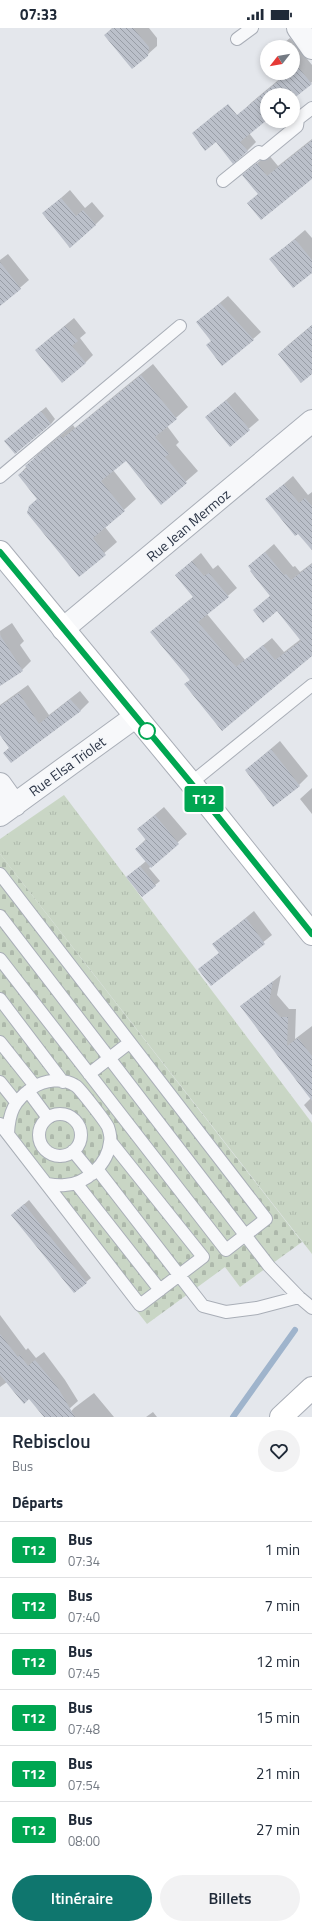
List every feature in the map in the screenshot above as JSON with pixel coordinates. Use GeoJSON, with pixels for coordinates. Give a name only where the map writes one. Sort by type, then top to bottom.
{"type":"FeatureCollection","features":[{"type":"Feature","properties":{"kind":"street"},"geometry":{"type":"LineString","coordinates":[[298,28],[312,48]]}},
{"type":"Feature","properties":{"kind":"street","name":"Rue Jean Mermoz"},"geometry":{"type":"LineString","coordinates":[[64,629],[312,421]]}},
{"type":"Feature","properties":{"kind":"street"},"geometry":{"type":"LineString","coordinates":[[0,552],[191,783],[312,934]]}},
{"type":"Feature","properties":{"kind":"street","name":"Rue Elsa Triolet"},"geometry":{"type":"LineString","coordinates":[[7,810],[135,717]]}},
{"type":"Feature","properties":{"kind":"street"},"geometry":{"type":"LineString","coordinates":[[0,784],[7,810]]}},
{"type":"Feature","properties":{"kind":"street"},"geometry":{"type":"LineString","coordinates":[[281,1417],[312,1388]]}},
{"type":"Feature","properties":{"kind":"lane"},"geometry":{"type":"LineString","coordinates":[[237,39],[252,28]]}},
{"type":"Feature","properties":{"kind":"lane"},"geometry":{"type":"LineString","coordinates":[[223,181],[259,152],[263,154],[297,126],[298,120],[312,108]]}},
{"type":"Feature","properties":{"kind":"lane"},"geometry":{"type":"LineString","coordinates":[[0,477],[180,326]]}},
{"type":"Feature","properties":{"kind":"lane"},"geometry":{"type":"LineString","coordinates":[[191,783],[312,685]]}},
{"type":"Feature","properties":{"kind":"lane"},"geometry":{"type":"LineString","coordinates":[[0,874],[266,1219],[226,1250],[0,959]]}},
{"type":"Feature","properties":{"kind":"lane"},"geometry":{"type":"LineString","coordinates":[[0,916],[269,1266],[299,1297],[312,1308]]}},
{"type":"Feature","properties":{"kind":"lane"},"geometry":{"type":"LineString","coordinates":[[0,999],[63,1082]]}},
{"type":"Feature","properties":{"kind":"lane"},"geometry":{"type":"LineString","coordinates":[[0,1042],[48,1118]]}},
{"type":"Feature","properties":{"kind":"lane"},"geometry":{"type":"LineString","coordinates":[[89,1074],[129,1043]]}},
{"type":"Feature","properties":{"kind":"lane"},"geometry":{"type":"LineString","coordinates":[[0,1124],[140,1305],[203,1257],[111,1142],[108,1127],[76,1086],[53,1080],[31,1089],[16,1102],[9,1118],[8,1134]]}},
{"type":"Feature","properties":{"kind":"lane"},"geometry":{"type":"LineString","coordinates":[[0,1082],[16,1102]]}},
{"type":"Feature","properties":{"kind":"lane"},"geometry":{"type":"LineString","coordinates":[[76,1121],[93,1108]]}},
{"type":"Feature","properties":{"kind":"lane"},"geometry":{"type":"LineString","coordinates":[[56,1114],[64,1114],[76,1121],[81,1135],[80,1142],[73,1151],[64,1156],[49,1153],[44,1148],[40,1141],[40,1127],[48,1118],[56,1114]]}},
{"type":"Feature","properties":{"kind":"lane"},"geometry":{"type":"LineString","coordinates":[[23,1153],[40,1141]]}},
{"type":"Feature","properties":{"kind":"lane"},"geometry":{"type":"LineString","coordinates":[[46,1184],[66,1185],[76,1183],[94,1172],[105,1158],[111,1142]]}},
{"type":"Feature","properties":{"kind":"lane"},"geometry":{"type":"LineString","coordinates":[[73,1151],[94,1172],[203,1306],[226,1312],[257,1308],[299,1297]]}},
{"type":"Feature","properties":{"kind":"lane"},"geometry":{"type":"LineString","coordinates":[[34,1167],[49,1153]]}},
{"type":"Feature","properties":{"kind":"lane"},"geometry":{"type":"LineString","coordinates":[[76,1183],[160,1290]]}},
{"type":"Feature","properties":{"kind":"green space"},"geometry":{"type":"Polygon","coordinates":[[[64,795],[312,1123],[312,1254],[0,854],[0,839],[64,795]]]}},
{"type":"Feature","properties":{"kind":"green space"},"geometry":{"type":"Polygon","coordinates":[[[0,854],[302,1242],[240,1287],[225,1267],[147,1324],[0,1135],[0,854]]]}},
{"type":"Feature","properties":{"kind":"building"},"geometry":{"type":"Polygon","coordinates":[[[113,28],[133,28],[149,47],[148,56],[132,69],[104,35],[113,28]]]}},
{"type":"Feature","properties":{"kind":"building"},"geometry":{"type":"Polygon","coordinates":[[[300,69],[312,84],[300,93],[300,88],[270,88],[280,80],[300,80],[300,69]]]}},
{"type":"Feature","properties":{"kind":"building"},"geometry":{"type":"Polygon","coordinates":[[[260,96],[260,126],[240,142],[248,151],[233,164],[216,142],[205,151],[192,133],[228,104],[237,115],[260,96]]]}},
{"type":"Feature","properties":{"kind":"building"},"geometry":{"type":"Polygon","coordinates":[[[312,140],[312,179],[261,220],[247,203],[258,194],[242,175],[257,163],[267,176],[312,140]]]}},
{"type":"Feature","properties":{"kind":"building"},"geometry":{"type":"Polygon","coordinates":[[[61,198],[76,216],[83,210],[96,225],[70,248],[42,213],[61,198]]]}},
{"type":"Feature","properties":{"kind":"building"},"geometry":{"type":"Polygon","coordinates":[[[295,239],[312,260],[312,273],[293,288],[269,259],[295,239]]]}},
{"type":"Feature","properties":{"kind":"building"},"geometry":{"type":"Polygon","coordinates":[[[0,262],[21,289],[0,306],[0,262]]]}},
{"type":"Feature","properties":{"kind":"building"},"geometry":{"type":"Polygon","coordinates":[[[220,303],[254,340],[222,366],[206,345],[211,341],[196,322],[220,303]]]}},
{"type":"Feature","properties":{"kind":"building"},"geometry":{"type":"Polygon","coordinates":[[[312,325],[312,374],[301,383],[278,354],[312,325]]]}},
{"type":"Feature","properties":{"kind":"building"},"geometry":{"type":"Polygon","coordinates":[[[65,326],[78,341],[72,346],[86,363],[62,383],[35,350],[65,326]]]}},
{"type":"Feature","properties":{"kind":"building"},"geometry":{"type":"Polygon","coordinates":[[[141,375],[177,419],[155,437],[169,454],[165,457],[187,483],[161,505],[126,461],[101,481],[125,511],[93,538],[106,555],[79,577],[27,513],[29,506],[37,499],[18,475],[27,468],[25,466],[61,436],[63,438],[141,375]]]}},
{"type":"Feature","properties":{"kind":"building"},"geometry":{"type":"Polygon","coordinates":[[[226,400],[250,430],[230,447],[205,417],[226,400]]]}},
{"type":"Feature","properties":{"kind":"building"},"geometry":{"type":"Polygon","coordinates":[[[41,411],[51,424],[15,454],[4,441],[41,411]]]}},
{"type":"Feature","properties":{"kind":"building"},"geometry":{"type":"Polygon","coordinates":[[[284,484],[299,503],[305,498],[312,506],[312,550],[298,534],[295,536],[265,499],[284,484]]]}},
{"type":"Feature","properties":{"kind":"building"},"geometry":{"type":"Polygon","coordinates":[[[265,552],[284,575],[286,574],[291,580],[312,564],[312,656],[222,731],[184,684],[190,680],[150,632],[193,597],[175,575],[192,561],[204,576],[209,573],[229,597],[198,622],[236,667],[263,645],[275,660],[301,641],[277,611],[263,623],[253,610],[270,596],[250,571],[251,570],[248,566],[265,552]]]}},
{"type":"Feature","properties":{"kind":"building"},"geometry":{"type":"Polygon","coordinates":[[[0,635],[23,671],[0,686],[0,635]]]}},
{"type":"Feature","properties":{"kind":"building"},"geometry":{"type":"Polygon","coordinates":[[[19,693],[39,724],[70,699],[81,711],[11,763],[3,753],[9,748],[0,735],[0,706],[19,693]]]}},
{"type":"Feature","properties":{"kind":"building"},"geometry":{"type":"Polygon","coordinates":[[[271,749],[300,786],[273,807],[245,770],[271,749]]]}},
{"type":"Feature","properties":{"kind":"building"},"geometry":{"type":"Polygon","coordinates":[[[155,815],[179,844],[151,868],[135,849],[146,840],[137,829],[155,815]]]}},
{"type":"Feature","properties":{"kind":"building"},"geometry":{"type":"Polygon","coordinates":[[[140,866],[156,886],[142,897],[126,877],[140,866]]]}},
{"type":"Feature","properties":{"kind":"building"},"geometry":{"type":"Polygon","coordinates":[[[246,918],[265,944],[211,986],[198,969],[219,953],[212,944],[246,918]]]}},
{"type":"Feature","properties":{"kind":"building"},"geometry":{"type":"Polygon","coordinates":[[[273,981],[269,1003],[280,1017],[288,1017],[287,1046],[298,1038],[312,1056],[312,1101],[240,1006],[273,981]]]}},
{"type":"Feature","properties":{"kind":"building"},"geometry":{"type":"Polygon","coordinates":[[[24,1204],[87,1283],[74,1293],[11,1215],[24,1204]]]}},
{"type":"Feature","properties":{"kind":"building"},"geometry":{"type":"Polygon","coordinates":[[[0,1334],[18,1357],[20,1355],[28,1366],[35,1360],[58,1388],[75,1417],[44,1417],[29,1399],[24,1404],[0,1375],[0,1334]]]}},
{"type":"Feature","properties":{"kind":"waterway"},"geometry":{"type":"LineString","coordinates":[[233,1417],[295,1330]]}},
{"type":"Feature","properties":{"kind":"bus line","name":"T12"},"geometry":{"type":"LineString","coordinates":[[0,552],[191,783],[312,934]]}}]}
